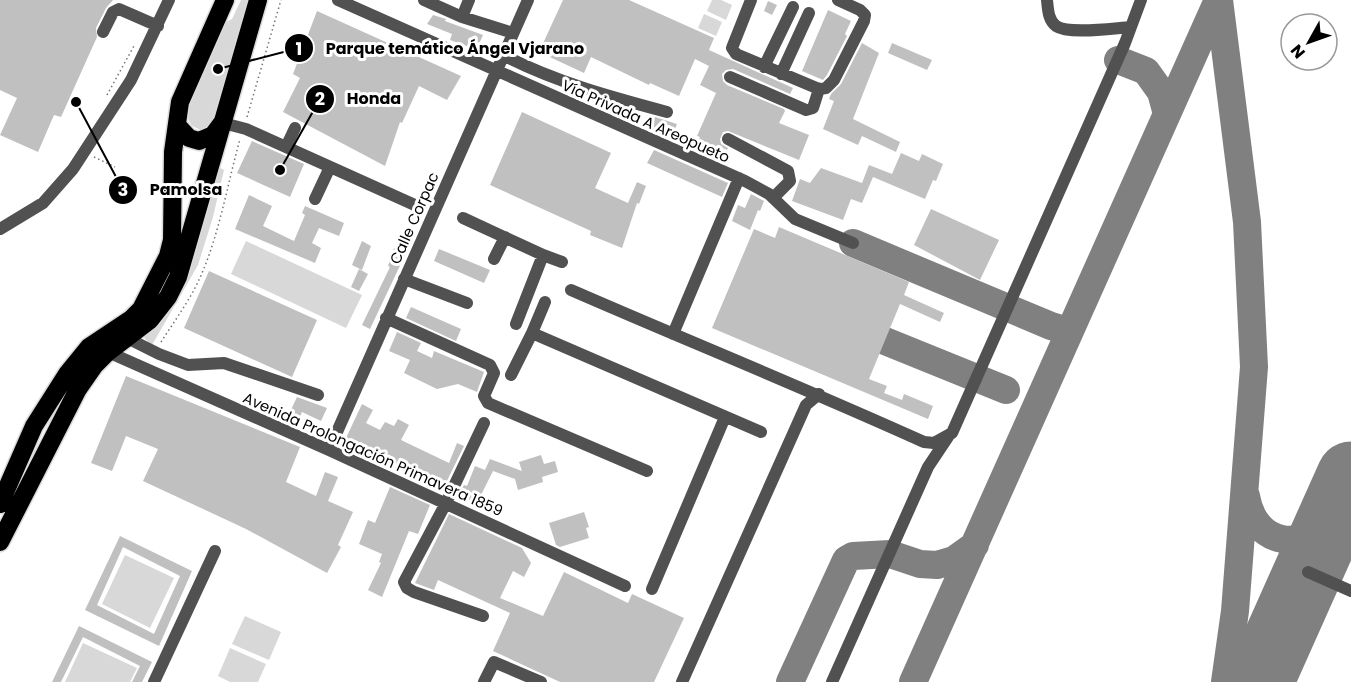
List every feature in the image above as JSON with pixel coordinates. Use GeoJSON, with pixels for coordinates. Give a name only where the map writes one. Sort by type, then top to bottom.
{"type":"FeatureCollection","features":[{"type":"Feature","properties":{"kind":"highway"},"geometry":{"type":"LineString","coordinates":[[0,504],[34,426],[68,374],[89,347],[131,319],[141,309],[168,256],[172,240],[173,152],[180,102],[225,0]]}},
{"type":"Feature","properties":{"kind":"highway"},"geometry":{"type":"LineString","coordinates":[[0,542],[78,389],[94,366],[108,352],[150,320],[168,297],[178,277],[258,0]]}},
{"type":"Feature","properties":{"kind":"highway"},"geometry":{"type":"LineString","coordinates":[[177,125],[189,138],[199,141],[213,135],[223,123]]}},
{"type":"Feature","properties":{"kind":"street"},"geometry":{"type":"LineString","coordinates":[[0,229],[43,203],[73,169],[131,80],[169,0]]}},
{"type":"Feature","properties":{"kind":"street","name":"Vía Privada A Areopueto"},"geometry":{"type":"LineString","coordinates":[[338,0],[742,180],[765,191],[795,219],[853,243]]}},
{"type":"Feature","properties":{"kind":"street"},"geometry":{"type":"LineString","coordinates":[[424,0],[462,17],[513,33]]}},
{"type":"Feature","properties":{"kind":"street"},"geometry":{"type":"LineString","coordinates":[[462,17],[470,0]]}},
{"type":"Feature","properties":{"kind":"street","name":"Calle Corpac"},"geometry":{"type":"LineString","coordinates":[[329,450],[528,0]]}},
{"type":"Feature","properties":{"kind":"street"},"geometry":{"type":"LineString","coordinates":[[751,0],[732,48],[736,54],[819,89],[826,88],[834,80],[864,21],[865,15],[860,10],[838,0]]}},
{"type":"Feature","properties":{"kind":"street"},"geometry":{"type":"LineString","coordinates":[[1047,0],[1051,21],[1057,27],[1078,30],[1131,27]]}},
{"type":"Feature","properties":{"kind":"street"},"geometry":{"type":"LineString","coordinates":[[831,682],[928,467],[952,433],[1141,0]]}},
{"type":"Feature","properties":{"kind":"street"},"geometry":{"type":"LineString","coordinates":[[764,67],[793,7]]}},
{"type":"Feature","properties":{"kind":"street"},"geometry":{"type":"LineString","coordinates":[[103,32],[112,12],[119,9],[158,26]]}},
{"type":"Feature","properties":{"kind":"street"},"geometry":{"type":"LineString","coordinates":[[781,74],[809,13]]}},
{"type":"Feature","properties":{"kind":"street"},"geometry":{"type":"LineString","coordinates":[[782,30],[798,37]]}},
{"type":"Feature","properties":{"kind":"street"},"geometry":{"type":"LineString","coordinates":[[503,55],[596,94],[667,112]]}},
{"type":"Feature","properties":{"kind":"street"},"geometry":{"type":"LineString","coordinates":[[730,77],[806,110],[813,108],[819,89]]}},
{"type":"Feature","properties":{"kind":"street"},"geometry":{"type":"LineString","coordinates":[[223,123],[243,128],[417,206]]}},
{"type":"Feature","properties":{"kind":"street"},"geometry":{"type":"LineString","coordinates":[[286,147],[295,128]]}},
{"type":"Feature","properties":{"kind":"street"},"geometry":{"type":"LineString","coordinates":[[728,140],[788,171],[790,181],[773,198]]}},
{"type":"Feature","properties":{"kind":"street"},"geometry":{"type":"LineString","coordinates":[[315,199],[330,167]]}},
{"type":"Feature","properties":{"kind":"street"},"geometry":{"type":"LineString","coordinates":[[673,334],[742,180]]}},
{"type":"Feature","properties":{"kind":"street"},"geometry":{"type":"LineString","coordinates":[[463,218],[562,262]]}},
{"type":"Feature","properties":{"kind":"street"},"geometry":{"type":"LineString","coordinates":[[494,259],[505,237]]}},
{"type":"Feature","properties":{"kind":"street"},"geometry":{"type":"LineString","coordinates":[[516,324],[543,255]]}},
{"type":"Feature","properties":{"kind":"street"},"geometry":{"type":"LineString","coordinates":[[404,279],[467,303]]}},
{"type":"Feature","properties":{"kind":"street"},"geometry":{"type":"LineString","coordinates":[[571,290],[819,394],[924,442],[934,443],[952,433]]}},
{"type":"Feature","properties":{"kind":"street"},"geometry":{"type":"LineString","coordinates":[[511,375],[545,302]]}},
{"type":"Feature","properties":{"kind":"street"},"geometry":{"type":"LineString","coordinates":[[386,318],[490,365],[494,373],[484,394],[488,403],[647,471]]}},
{"type":"Feature","properties":{"kind":"street"},"geometry":{"type":"LineString","coordinates":[[532,333],[761,432]]}},
{"type":"Feature","properties":{"kind":"street"},"geometry":{"type":"LineString","coordinates":[[127,338],[155,352],[193,366],[224,363],[318,395]]}},
{"type":"Feature","properties":{"kind":"street","name":"Avenida Prolongación Primavera 1859"},"geometry":{"type":"LineString","coordinates":[[108,352],[329,450],[625,586]]}},
{"type":"Feature","properties":{"kind":"street"},"geometry":{"type":"LineString","coordinates":[[682,682],[806,405],[819,394]]}},
{"type":"Feature","properties":{"kind":"street"},"geometry":{"type":"LineString","coordinates":[[652,589],[724,417]]}},
{"type":"Feature","properties":{"kind":"street"},"geometry":{"type":"LineString","coordinates":[[483,616],[414,592],[407,588],[404,582],[446,503],[484,423]]}},
{"type":"Feature","properties":{"kind":"street"},"geometry":{"type":"LineString","coordinates":[[154,682],[214,551]]}},
{"type":"Feature","properties":{"kind":"street"},"geometry":{"type":"LineString","coordinates":[[1308,572],[1351,591]]}},
{"type":"Feature","properties":{"kind":"street"},"geometry":{"type":"LineString","coordinates":[[484,682],[494,662],[541,682]]}},
{"type":"Feature","properties":{"kind":"path"},"geometry":{"type":"LineString","coordinates":[[155,352],[194,291],[203,269],[221,215],[243,128],[281,0]]}},
{"type":"Feature","properties":{"kind":"path"},"geometry":{"type":"LineString","coordinates":[[102,103],[136,41]]}},
{"type":"Feature","properties":{"kind":"path"},"geometry":{"type":"LineString","coordinates":[[96,158],[115,167]]}},
{"type":"Feature","properties":{"kind":"shaded area"},"geometry":{"type":"Polygon","coordinates":[[[241,0],[253,0],[215,125],[203,130],[198,129],[191,125],[188,107],[226,22],[232,19],[241,0]]]}},
{"type":"Feature","properties":{"kind":"shaded area"},"geometry":{"type":"Polygon","coordinates":[[[712,0],[721,0],[732,5],[726,20],[707,11],[712,0]]]}},
{"type":"Feature","properties":{"kind":"shaded area"},"geometry":{"type":"Polygon","coordinates":[[[704,14],[722,22],[716,36],[698,28],[704,14]]]}},
{"type":"Feature","properties":{"kind":"shaded area"},"geometry":{"type":"Polygon","coordinates":[[[215,165],[224,170],[198,265],[152,345],[143,334],[164,296],[215,165]]]}},
{"type":"Feature","properties":{"kind":"shaded area"},"geometry":{"type":"Polygon","coordinates":[[[246,241],[362,295],[346,328],[231,274],[246,241]]]}},
{"type":"Feature","properties":{"kind":"shaded area"},"geometry":{"type":"Polygon","coordinates":[[[125,555],[174,578],[150,628],[102,604],[125,555]]]}},
{"type":"Feature","properties":{"kind":"shaded area"},"geometry":{"type":"Polygon","coordinates":[[[245,616],[281,632],[269,660],[232,644],[245,616]]]}},
{"type":"Feature","properties":{"kind":"shaded area"},"geometry":{"type":"Polygon","coordinates":[[[83,643],[137,668],[130,682],[65,682],[83,643]]]}},
{"type":"Feature","properties":{"kind":"shaded area"},"geometry":{"type":"Polygon","coordinates":[[[230,648],[266,664],[258,682],[230,682],[218,676],[230,648]]]}},
{"type":"Feature","properties":{"kind":"building"},"geometry":{"type":"Polygon","coordinates":[[[0,0],[113,0],[106,8],[96,28],[97,37],[61,117],[54,115],[38,152],[0,135],[17,98],[0,90],[0,0]]]}},
{"type":"Feature","properties":{"kind":"building"},"geometry":{"type":"Polygon","coordinates":[[[563,0],[629,0],[714,38],[709,50],[793,88],[790,94],[733,69],[726,70],[722,74],[723,81],[727,85],[784,109],[779,123],[809,135],[799,160],[728,131],[723,132],[720,139],[721,144],[728,148],[727,150],[721,147],[717,157],[696,147],[700,137],[697,136],[716,93],[700,85],[709,66],[695,59],[679,96],[650,83],[649,85],[591,57],[584,73],[539,52],[563,0]]]}},
{"type":"Feature","properties":{"kind":"building"},"geometry":{"type":"Polygon","coordinates":[[[768,1],[777,5],[772,15],[764,11],[768,1]]]}},
{"type":"Feature","properties":{"kind":"building"},"geometry":{"type":"Polygon","coordinates":[[[828,10],[851,21],[845,34],[847,36],[823,80],[802,71],[828,10]]]}},
{"type":"Feature","properties":{"kind":"building"},"geometry":{"type":"Polygon","coordinates":[[[317,11],[461,76],[447,100],[419,86],[402,123],[400,122],[385,166],[283,112],[300,78],[293,74],[317,11]]]}},
{"type":"Feature","properties":{"kind":"building"},"geometry":{"type":"Polygon","coordinates":[[[433,15],[483,35],[478,46],[473,43],[472,48],[450,40],[452,34],[427,24],[433,15]]]}},
{"type":"Feature","properties":{"kind":"building"},"geometry":{"type":"Polygon","coordinates":[[[862,43],[879,53],[853,119],[900,142],[896,152],[862,136],[858,145],[823,129],[834,101],[829,99],[831,94],[841,84],[862,43]]]}},
{"type":"Feature","properties":{"kind":"building"},"geometry":{"type":"Polygon","coordinates":[[[892,43],[932,60],[927,70],[888,53],[892,43]]]}},
{"type":"Feature","properties":{"kind":"building"},"geometry":{"type":"Polygon","coordinates":[[[522,112],[611,153],[595,188],[628,203],[637,182],[646,186],[639,204],[637,203],[622,248],[590,235],[591,231],[490,185],[522,112]]]}},
{"type":"Feature","properties":{"kind":"building"},"geometry":{"type":"Polygon","coordinates":[[[655,117],[677,124],[672,136],[651,126],[655,117]]]}},
{"type":"Feature","properties":{"kind":"building"},"geometry":{"type":"Polygon","coordinates":[[[252,141],[304,164],[290,197],[237,173],[252,141]]]}},
{"type":"Feature","properties":{"kind":"building"},"geometry":{"type":"Polygon","coordinates":[[[654,150],[728,183],[722,197],[647,163],[654,150]]]}},
{"type":"Feature","properties":{"kind":"building"},"geometry":{"type":"Polygon","coordinates":[[[901,153],[919,161],[922,154],[943,164],[925,199],[873,177],[862,203],[851,199],[843,220],[792,201],[800,179],[810,183],[821,168],[862,183],[869,165],[892,174],[901,153]]]}},
{"type":"Feature","properties":{"kind":"building"},"geometry":{"type":"Polygon","coordinates":[[[751,194],[764,201],[750,230],[732,221],[738,205],[745,208],[751,194]]]}},
{"type":"Feature","properties":{"kind":"building"},"geometry":{"type":"Polygon","coordinates":[[[249,195],[272,206],[263,226],[294,241],[305,215],[302,213],[305,206],[344,223],[339,236],[319,228],[312,243],[321,248],[315,263],[235,229],[249,195]]]}},
{"type":"Feature","properties":{"kind":"building"},"geometry":{"type":"Polygon","coordinates":[[[931,209],[999,240],[980,280],[914,245],[931,209]]]}},
{"type":"Feature","properties":{"kind":"building"},"geometry":{"type":"Polygon","coordinates":[[[779,227],[909,282],[904,295],[944,313],[940,322],[900,304],[869,379],[887,386],[884,393],[902,400],[904,394],[933,406],[928,419],[712,328],[754,229],[775,238],[779,227]]]}},
{"type":"Feature","properties":{"kind":"building"},"geometry":{"type":"Polygon","coordinates":[[[362,241],[371,246],[362,270],[352,265],[362,241]]]}},
{"type":"Feature","properties":{"kind":"building"},"geometry":{"type":"Polygon","coordinates":[[[394,248],[406,253],[370,329],[362,325],[390,267],[388,266],[394,248]]]}},
{"type":"Feature","properties":{"kind":"building"},"geometry":{"type":"Polygon","coordinates":[[[439,249],[490,270],[484,283],[434,261],[439,249]]]}},
{"type":"Feature","properties":{"kind":"building"},"geometry":{"type":"Polygon","coordinates":[[[359,269],[368,274],[359,291],[351,287],[359,269]]]}},
{"type":"Feature","properties":{"kind":"building"},"geometry":{"type":"Polygon","coordinates":[[[209,271],[317,320],[292,377],[184,328],[209,271]]]}},
{"type":"Feature","properties":{"kind":"building"},"geometry":{"type":"Polygon","coordinates":[[[411,307],[461,329],[456,341],[406,318],[411,307]]]}},
{"type":"Feature","properties":{"kind":"building"},"geometry":{"type":"Polygon","coordinates":[[[397,332],[421,343],[417,351],[432,358],[434,351],[484,372],[477,392],[458,384],[437,389],[404,373],[410,360],[389,351],[397,332]]]}},
{"type":"Feature","properties":{"kind":"building"},"geometry":{"type":"Polygon","coordinates":[[[126,376],[300,447],[286,482],[316,496],[325,472],[338,477],[328,501],[353,512],[338,545],[341,547],[327,573],[246,529],[143,481],[158,449],[126,436],[112,471],[91,463],[126,376]]]}},
{"type":"Feature","properties":{"kind":"building"},"geometry":{"type":"Polygon","coordinates":[[[297,397],[327,408],[321,421],[302,412],[299,419],[289,414],[297,397]]]}},
{"type":"Feature","properties":{"kind":"building"},"geometry":{"type":"Polygon","coordinates":[[[362,404],[373,410],[366,423],[380,430],[385,422],[394,426],[398,419],[409,425],[401,440],[449,463],[457,443],[464,446],[444,487],[346,438],[362,404]]]}},
{"type":"Feature","properties":{"kind":"building"},"geometry":{"type":"Polygon","coordinates":[[[541,455],[544,464],[555,461],[558,472],[542,477],[543,482],[518,490],[515,479],[493,471],[477,503],[459,495],[464,485],[467,486],[475,466],[485,470],[490,459],[522,471],[519,462],[541,455]]]}},
{"type":"Feature","properties":{"kind":"building"},"geometry":{"type":"Polygon","coordinates":[[[390,487],[430,505],[418,534],[409,531],[382,597],[368,590],[381,563],[379,562],[382,554],[359,544],[368,520],[375,523],[390,487]]]}},
{"type":"Feature","properties":{"kind":"building"},"geometry":{"type":"Polygon","coordinates":[[[584,512],[589,527],[586,528],[589,538],[560,547],[556,545],[549,523],[584,512]]]}},
{"type":"Feature","properties":{"kind":"building"},"geometry":{"type":"Polygon","coordinates":[[[449,514],[522,548],[531,563],[524,577],[513,571],[500,598],[543,616],[564,572],[628,603],[632,594],[684,618],[654,682],[560,682],[493,651],[510,613],[438,580],[434,590],[415,583],[449,514]]]}},
{"type":"Feature","properties":{"kind":"building"},"geometry":{"type":"Polygon","coordinates":[[[120,536],[192,571],[159,646],[85,610],[120,536]],[[123,547],[97,605],[154,634],[180,576],[123,547]]]}},
{"type":"Feature","properties":{"kind":"building"},"geometry":{"type":"Polygon","coordinates":[[[79,626],[152,662],[142,682],[132,682],[140,666],[83,637],[61,682],[52,682],[79,626]]]}},
{"type":"Feature","properties":{"kind":"taxiway"},"geometry":{"type":"LineString","coordinates":[[913,682],[1218,0]]}},
{"type":"Feature","properties":{"kind":"taxiway"},"geometry":{"type":"LineString","coordinates":[[1219,0],[1247,222],[1254,367],[1235,611],[1225,682]]}},
{"type":"Feature","properties":{"kind":"taxiway"},"geometry":{"type":"LineString","coordinates":[[1118,60],[1146,71],[1161,92],[1167,114]]}},
{"type":"Feature","properties":{"kind":"taxiway"},"geometry":{"type":"LineString","coordinates":[[853,243],[1051,326],[1070,329]]}},
{"type":"Feature","properties":{"kind":"taxiway"},"geometry":{"type":"LineString","coordinates":[[885,341],[1006,390]]}},
{"type":"Feature","properties":{"kind":"taxiway"},"geometry":{"type":"LineString","coordinates":[[1246,496],[1251,513],[1259,526],[1269,534],[1282,539],[1308,536],[1333,515]]}},
{"type":"Feature","properties":{"kind":"taxiway"},"geometry":{"type":"LineString","coordinates":[[790,682],[846,560],[853,556],[890,554],[920,564],[937,565],[954,560],[975,545]]}},
{"type":"Feature","properties":{"kind":"runway"},"geometry":{"type":"LineString","coordinates":[[1259,682],[1351,476]]}},
{"type":"Feature","properties":{"kind":"place","name":"Parque temático Ángel Vjarano"},"geometry":{"type":"Point","coordinates":[218,69]}},
{"type":"Feature","properties":{"kind":"place","name":"Pamolsa"},"geometry":{"type":"Point","coordinates":[76,102]}},
{"type":"Feature","properties":{"kind":"place","name":"Honda"},"geometry":{"type":"Point","coordinates":[280,170]}}]}
